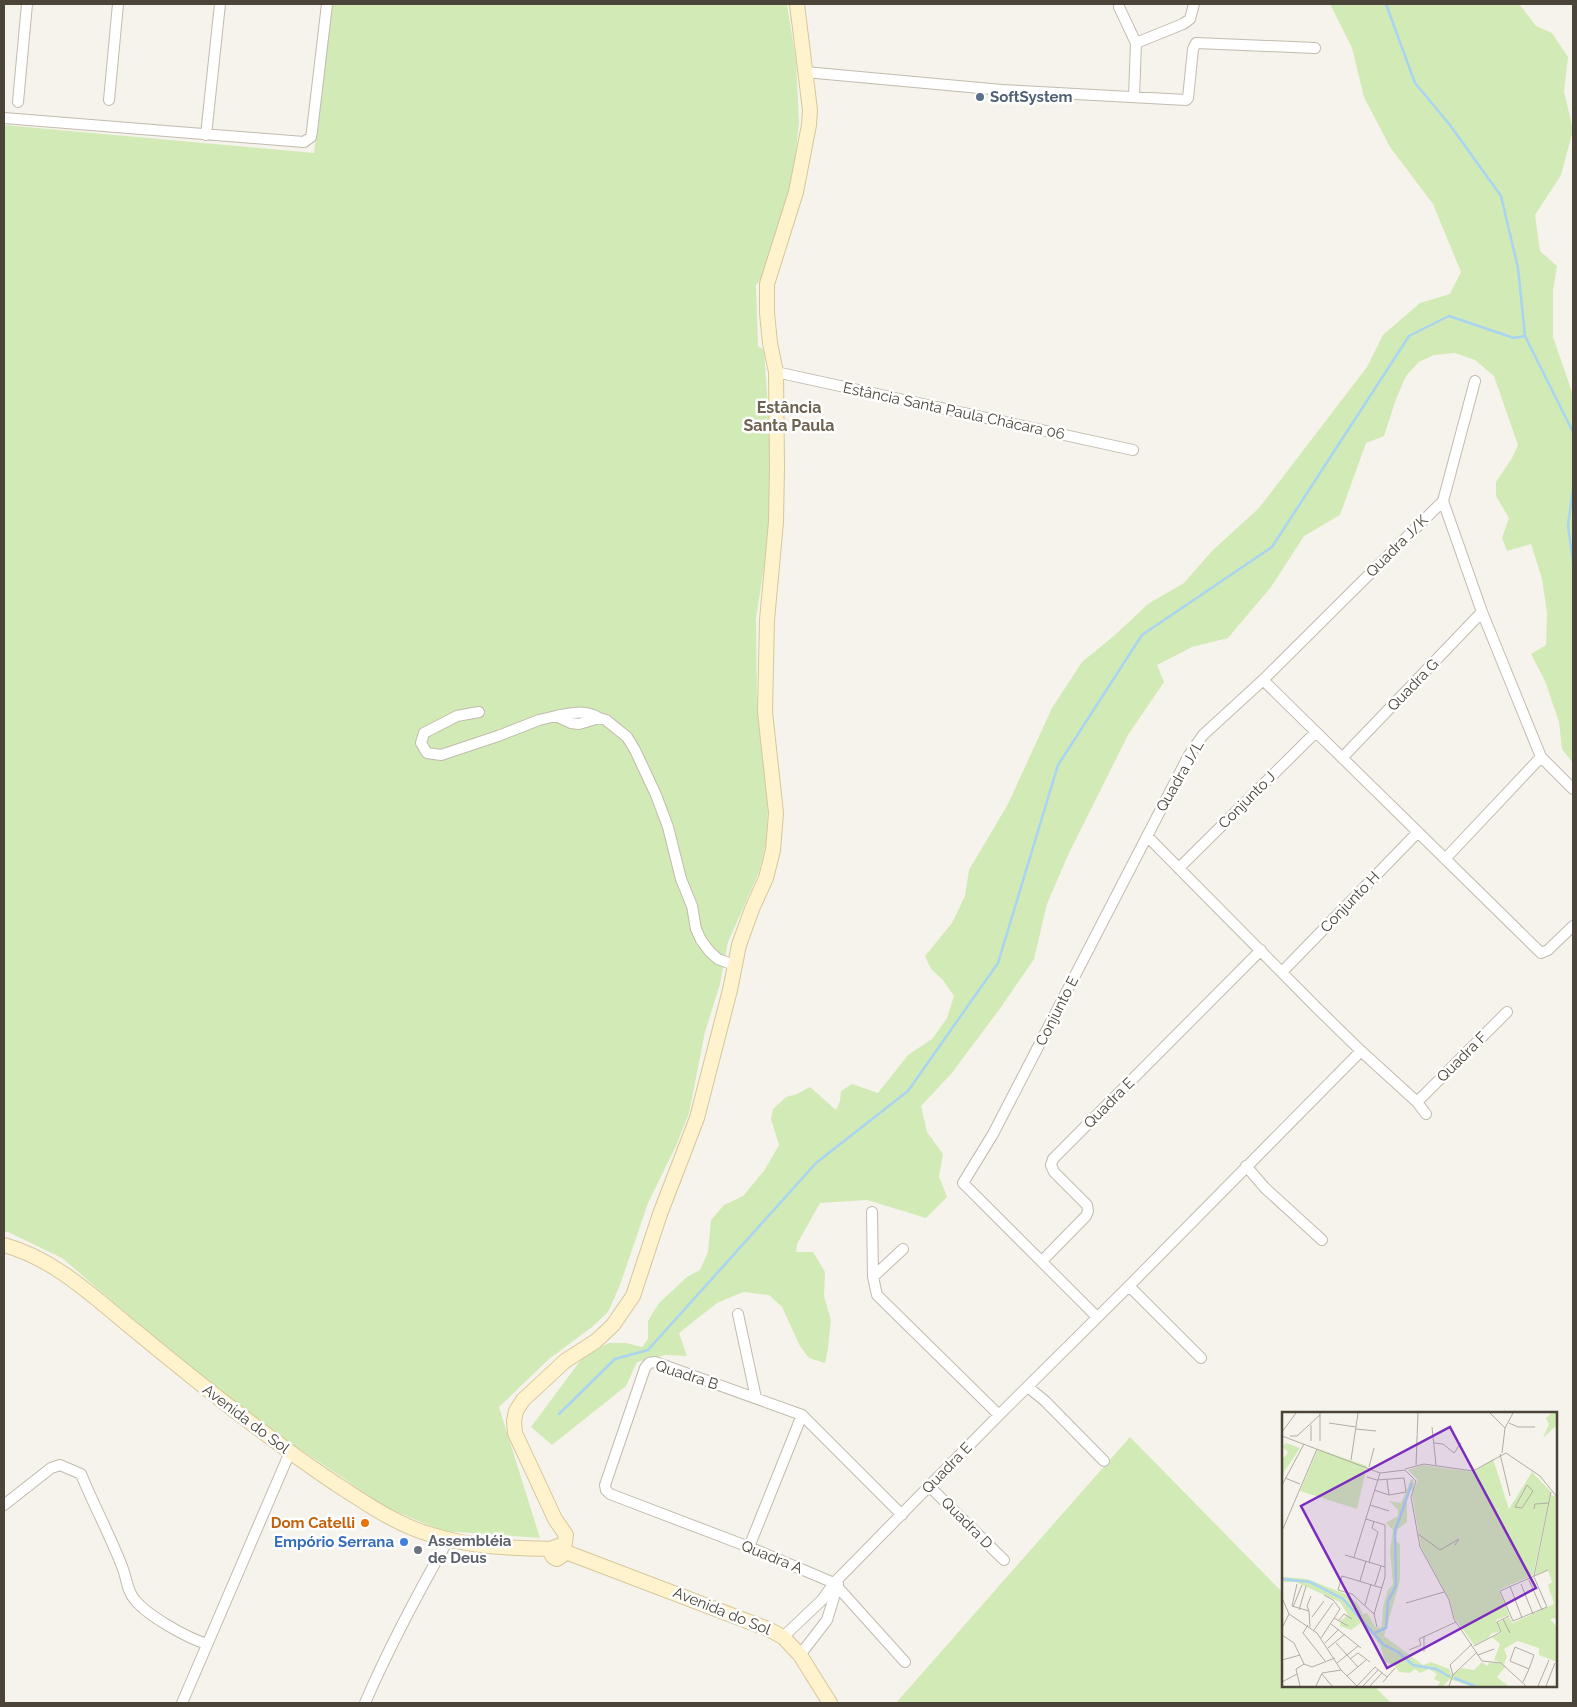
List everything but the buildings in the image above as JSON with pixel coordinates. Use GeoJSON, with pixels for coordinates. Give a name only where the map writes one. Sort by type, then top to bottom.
{"type":"FeatureCollection","features":[{"type":"Feature","properties":{"kind":"street"},"geometry":{"type":"LineString","coordinates":[[18,102],[27,4]]}},
{"type":"Feature","properties":{"kind":"street"},"geometry":{"type":"LineString","coordinates":[[109,100],[118,4]]}},
{"type":"Feature","properties":{"kind":"street"},"geometry":{"type":"LineString","coordinates":[[206,135],[220,4]]}},
{"type":"Feature","properties":{"kind":"street"},"geometry":{"type":"LineString","coordinates":[[4,118],[206,135],[299,142],[308,141],[312,131],[327,4]]}},
{"type":"Feature","properties":{"kind":"street"},"geometry":{"type":"LineString","coordinates":[[557,1552],[565,1546],[566,1535],[555,1519],[515,1433],[514,1421],[516,1411],[523,1400],[565,1360],[596,1341],[613,1325],[632,1296],[663,1205],[697,1118],[730,990],[739,945],[766,878],[773,850],[776,813],[765,712],[767,620],[776,522],[776,372],[770,344],[767,284],[796,192],[809,125],[810,110],[797,4]]}},
{"type":"Feature","properties":{"kind":"street"},"geometry":{"type":"LineString","coordinates":[[1136,43],[1183,24],[1190,19],[1194,4]]}},
{"type":"Feature","properties":{"kind":"street"},"geometry":{"type":"LineString","coordinates":[[1119,7],[1136,43],[1134,97]]}},
{"type":"Feature","properties":{"kind":"street"},"geometry":{"type":"LineString","coordinates":[[805,72],[1002,90],[1188,99],[1193,49],[1196,43],[1315,48]]}},
{"type":"Feature","properties":{"kind":"street","name":"Estância Santa Paula Chácara 06"},"geometry":{"type":"LineString","coordinates":[[776,372],[1133,450]]}},
{"type":"Feature","properties":{"kind":"street"},"geometry":{"type":"LineString","coordinates":[[1475,381],[1443,501],[1482,612],[1541,757],[1573,789]]}},
{"type":"Feature","properties":{"kind":"street","name":"Quadra J/K"},"geometry":{"type":"LineString","coordinates":[[1263,680],[1443,501]]}},
{"type":"Feature","properties":{"kind":"street","name":"Quadra G"},"geometry":{"type":"LineString","coordinates":[[1342,758],[1482,612]]}},
{"type":"Feature","properties":{"kind":"street"},"geometry":{"type":"LineString","coordinates":[[1263,680],[1541,953],[1548,950],[1573,926]]}},
{"type":"Feature","properties":{"kind":"street","name":"Quadra J/L"},"geometry":{"type":"LineString","coordinates":[[1147,836],[1189,755],[1203,735],[1263,680]]}},
{"type":"Feature","properties":{"kind":"street"},"geometry":{"type":"LineString","coordinates":[[479,712],[457,716],[424,732],[421,744],[427,753],[441,755],[539,720],[556,716],[571,724],[579,724],[599,718],[606,720],[626,737],[635,750],[656,795],[668,827],[681,878],[692,906],[696,929],[710,952],[734,965]]}},
{"type":"Feature","properties":{"kind":"street","name":"Conjunto J"},"geometry":{"type":"LineString","coordinates":[[1179,868],[1316,732]]}},
{"type":"Feature","properties":{"kind":"street"},"geometry":{"type":"LineString","coordinates":[[1445,859],[1541,757]]}},
{"type":"Feature","properties":{"kind":"street","name":"Conjunto H"},"geometry":{"type":"LineString","coordinates":[[1282,972],[1418,832]]}},
{"type":"Feature","properties":{"kind":"street"},"geometry":{"type":"LineString","coordinates":[[1147,836],[1361,1051],[1417,1102],[1426,1114]]}},
{"type":"Feature","properties":{"kind":"street","name":"Conjunto E"},"geometry":{"type":"LineString","coordinates":[[1042,1261],[963,1183],[993,1134],[1147,836]]}},
{"type":"Feature","properties":{"kind":"street","name":"Quadra E"},"geometry":{"type":"LineString","coordinates":[[1042,1261],[1086,1216],[1088,1211],[1087,1205],[1054,1172],[1051,1166],[1054,1159],[1261,950]]}},
{"type":"Feature","properties":{"kind":"street","name":"Quadra F"},"geometry":{"type":"LineString","coordinates":[[1417,1102],[1507,1012]]}},
{"type":"Feature","properties":{"kind":"street","name":"Quadra E"},"geometry":{"type":"LineString","coordinates":[[783,1637],[822,1600],[999,1415],[1130,1286],[1361,1051]]}},
{"type":"Feature","properties":{"kind":"street"},"geometry":{"type":"LineString","coordinates":[[1246,1166],[1265,1188],[1322,1240]]}},
{"type":"Feature","properties":{"kind":"street"},"geometry":{"type":"LineString","coordinates":[[872,1212],[873,1277],[877,1295],[999,1415]]}},
{"type":"Feature","properties":{"kind":"street","name":"Avenida do Sol"},"geometry":{"type":"LineString","coordinates":[[4,1244],[43,1261],[91,1294],[204,1388],[290,1452],[382,1514],[426,1534],[448,1540],[557,1552],[584,1559],[768,1629],[783,1637],[800,1655],[830,1703]]}},
{"type":"Feature","properties":{"kind":"street"},"geometry":{"type":"LineString","coordinates":[[873,1277],[903,1249]]}},
{"type":"Feature","properties":{"kind":"street"},"geometry":{"type":"LineString","coordinates":[[1042,1261],[1097,1317]]}},
{"type":"Feature","properties":{"kind":"street"},"geometry":{"type":"LineString","coordinates":[[1130,1286],[1201,1358]]}},
{"type":"Feature","properties":{"kind":"street"},"geometry":{"type":"LineString","coordinates":[[738,1314],[756,1398]]}},
{"type":"Feature","properties":{"kind":"street","name":"Quadra B"},"geometry":{"type":"LineString","coordinates":[[610,1494],[606,1490],[605,1485],[645,1368],[649,1363],[655,1362],[802,1415],[902,1515]]}},
{"type":"Feature","properties":{"kind":"street"},"geometry":{"type":"LineString","coordinates":[[1028,1387],[1057,1412],[1104,1461]]}},
{"type":"Feature","properties":{"kind":"street"},"geometry":{"type":"LineString","coordinates":[[750,1547],[802,1415]]}},
{"type":"Feature","properties":{"kind":"street"},"geometry":{"type":"LineString","coordinates":[[182,1703],[290,1452]]}},
{"type":"Feature","properties":{"kind":"street"},"geometry":{"type":"LineString","coordinates":[[4,1505],[51,1468],[60,1465],[80,1474],[123,1569],[128,1590],[136,1601],[146,1611],[162,1621],[194,1640],[207,1644]]}},
{"type":"Feature","properties":{"kind":"street","name":"Quadra D"},"geometry":{"type":"LineString","coordinates":[[930,1487],[1004,1560]]}},
{"type":"Feature","properties":{"kind":"street","name":"Quadra A"},"geometry":{"type":"LineString","coordinates":[[610,1494],[750,1547],[837,1583],[905,1662]]}},
{"type":"Feature","properties":{"kind":"street"},"geometry":{"type":"LineString","coordinates":[[364,1703],[378,1672],[448,1540]]}},
{"type":"Feature","properties":{"kind":"street"},"geometry":{"type":"LineString","coordinates":[[800,1655],[827,1620],[837,1583]]}},
{"type":"Feature","properties":{"kind":"green space"},"geometry":{"type":"Polygon","coordinates":[[[332,4],[787,4],[796,61],[799,123],[792,186],[763,277],[756,285],[758,346],[764,350],[773,478],[772,516],[756,618],[757,706],[768,806],[766,843],[759,872],[728,942],[720,984],[705,1032],[689,1113],[676,1146],[648,1203],[620,1285],[608,1312],[592,1327],[549,1359],[499,1407],[540,1538],[443,1531],[389,1509],[276,1433],[202,1378],[62,1258],[8,1232],[4,1232],[4,125],[314,153],[332,4]]]}},
{"type":"Feature","properties":{"kind":"green space"},"geometry":{"type":"Polygon","coordinates":[[[1330,4],[1519,4],[1536,26],[1552,33],[1568,57],[1564,91],[1573,130],[1561,175],[1535,215],[1540,251],[1557,266],[1553,291],[1553,337],[1573,395],[1573,763],[1562,749],[1559,722],[1545,681],[1531,654],[1546,645],[1547,613],[1542,579],[1531,544],[1507,551],[1502,538],[1509,518],[1496,496],[1496,482],[1518,445],[1494,376],[1475,360],[1455,353],[1434,355],[1419,362],[1406,376],[1384,436],[1366,443],[1340,515],[1304,536],[1271,587],[1228,638],[1192,647],[1157,665],[1164,682],[1128,735],[1068,855],[1047,904],[1034,959],[951,1074],[921,1106],[927,1132],[943,1154],[939,1176],[947,1197],[926,1218],[867,1200],[820,1203],[797,1244],[796,1252],[813,1252],[825,1272],[824,1296],[831,1320],[825,1363],[809,1358],[800,1346],[782,1307],[769,1295],[743,1292],[717,1303],[679,1333],[687,1356],[665,1355],[637,1362],[626,1386],[552,1445],[531,1427],[583,1357],[609,1343],[626,1343],[642,1347],[648,1339],[648,1321],[659,1303],[687,1277],[700,1270],[708,1252],[711,1220],[724,1205],[743,1196],[764,1171],[779,1145],[771,1119],[773,1109],[786,1097],[810,1087],[836,1110],[840,1101],[841,1091],[852,1084],[878,1093],[908,1055],[932,1039],[947,1018],[954,996],[943,980],[931,969],[925,956],[952,923],[965,896],[969,870],[1008,804],[1052,708],[1082,662],[1115,635],[1148,604],[1184,583],[1212,551],[1259,508],[1367,367],[1383,335],[1420,303],[1450,294],[1461,272],[1433,204],[1390,147],[1364,97],[1352,48],[1330,4]]]}},
{"type":"Feature","properties":{"kind":"green space"},"geometry":{"type":"Polygon","coordinates":[[[1130,1437],[1282,1592],[1282,1687],[1375,1687],[1391,1703],[896,1703],[1130,1437]]]}},
{"type":"Feature","properties":{"kind":"waterway"},"geometry":{"type":"LineString","coordinates":[[1386,4],[1415,83],[1450,125],[1501,196],[1518,268],[1525,336],[1573,432]]}},
{"type":"Feature","properties":{"kind":"waterway"},"geometry":{"type":"LineString","coordinates":[[559,1414],[615,1359],[648,1350],[816,1163],[908,1091],[998,963],[1058,765],[1142,635],[1272,547],[1409,336],[1449,316],[1514,338],[1525,336]]}},
{"type":"Feature","properties":{"kind":"waterway"},"geometry":{"type":"LineString","coordinates":[[1573,489],[1568,525],[1573,562]]}},
{"type":"Feature","properties":{"kind":"place","name":"SoftSystem"},"geometry":{"type":"Point","coordinates":[980,97]}},
{"type":"Feature","properties":{"kind":"place","name":"Dom Catelli"},"geometry":{"type":"Point","coordinates":[365,1523]}},
{"type":"Feature","properties":{"kind":"place","name":"Empório Serrana"},"geometry":{"type":"Point","coordinates":[404,1542]}},
{"type":"Feature","properties":{"kind":"place","name":"Assembléia de Deus"},"geometry":{"type":"Point","coordinates":[418,1550]}},
{"type":"Feature","properties":{"kind":"district","name":"Estância Santa Paula"},"geometry":{"type":"Point","coordinates":[789,416]}}]}
